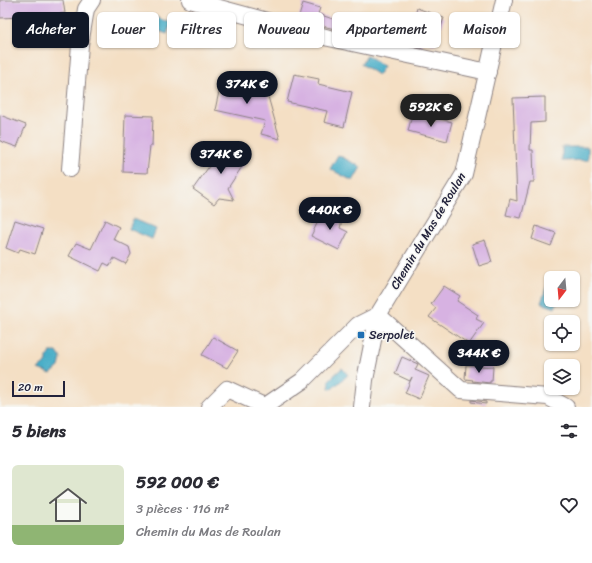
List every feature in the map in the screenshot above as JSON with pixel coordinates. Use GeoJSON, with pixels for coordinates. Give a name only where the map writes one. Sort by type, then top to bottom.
{"type":"FeatureCollection","features":[{"type":"Feature","properties":{"kind":"street"},"geometry":{"type":"LineString","coordinates":[[70,169],[80,45],[86,9],[92,0]]}},
{"type":"Feature","properties":{"kind":"street"},"geometry":{"type":"LineString","coordinates":[[190,0],[329,38],[488,72]]}},
{"type":"Feature","properties":{"kind":"street","name":"Chemin du Mas de Roulan"},"geometry":{"type":"LineString","coordinates":[[378,315],[464,174],[504,0]]}},
{"type":"Feature","properties":{"kind":"street"},"geometry":{"type":"LineString","coordinates":[[209,407],[227,389],[264,407],[302,381],[358,325],[378,315]]}},
{"type":"Feature","properties":{"kind":"street"},"geometry":{"type":"LineString","coordinates":[[362,407],[365,380],[378,315]]}},
{"type":"Feature","properties":{"kind":"street"},"geometry":{"type":"LineString","coordinates":[[378,315],[461,390],[548,397],[566,407]]}},
{"type":"Feature","properties":{"kind":"water"},"geometry":{"type":"Polygon","coordinates":[[[159,18],[167,22],[167,34],[159,31],[159,18]]]}},
{"type":"Feature","properties":{"kind":"water"},"geometry":{"type":"Polygon","coordinates":[[[367,55],[384,66],[378,75],[361,64],[367,55]]]}},
{"type":"Feature","properties":{"kind":"water"},"geometry":{"type":"Polygon","coordinates":[[[562,147],[588,147],[588,160],[562,161],[562,147]]]}},
{"type":"Feature","properties":{"kind":"water"},"geometry":{"type":"Polygon","coordinates":[[[338,155],[361,167],[353,181],[330,169],[338,155]]]}},
{"type":"Feature","properties":{"kind":"water"},"geometry":{"type":"Polygon","coordinates":[[[133,219],[156,229],[152,239],[129,229],[133,219]]]}},
{"type":"Feature","properties":{"kind":"water"},"geometry":{"type":"Polygon","coordinates":[[[544,294],[544,304],[541,303],[544,294]]]}},
{"type":"Feature","properties":{"kind":"water"},"geometry":{"type":"Polygon","coordinates":[[[50,352],[57,352],[61,358],[59,367],[51,374],[38,369],[47,362],[47,357],[50,352]]]}},
{"type":"Feature","properties":{"kind":"water"},"geometry":{"type":"Polygon","coordinates":[[[342,368],[348,375],[332,389],[329,388],[330,383],[328,381],[342,368]]]}},
{"type":"Feature","properties":{"kind":"building"},"geometry":{"type":"Polygon","coordinates":[[[0,0],[63,0],[65,12],[12,12],[12,17],[0,18],[0,0]]]}},
{"type":"Feature","properties":{"kind":"building"},"geometry":{"type":"Polygon","coordinates":[[[303,3],[320,8],[319,12],[300,12],[303,3]]]}},
{"type":"Feature","properties":{"kind":"building"},"geometry":{"type":"Polygon","coordinates":[[[417,8],[428,12],[416,12],[417,8]]]}},
{"type":"Feature","properties":{"kind":"building"},"geometry":{"type":"Polygon","coordinates":[[[324,16],[332,19],[332,28],[324,26],[324,16]]]}},
{"type":"Feature","properties":{"kind":"building"},"geometry":{"type":"Polygon","coordinates":[[[441,17],[444,18],[441,27],[441,17]]]}},
{"type":"Feature","properties":{"kind":"building"},"geometry":{"type":"Polygon","coordinates":[[[294,74],[319,79],[318,84],[352,92],[344,127],[324,122],[327,111],[287,102],[294,74]]]}},
{"type":"Feature","properties":{"kind":"building"},"geometry":{"type":"Polygon","coordinates":[[[222,78],[246,83],[245,88],[267,93],[280,139],[261,134],[265,121],[215,110],[222,78]]]}},
{"type":"Feature","properties":{"kind":"building"},"geometry":{"type":"Polygon","coordinates":[[[545,97],[545,122],[531,123],[530,150],[533,150],[534,182],[530,182],[521,218],[506,215],[510,199],[517,201],[513,98],[545,97]]]}},
{"type":"Feature","properties":{"kind":"building"},"geometry":{"type":"Polygon","coordinates":[[[0,115],[26,125],[17,147],[0,141],[0,115]]]}},
{"type":"Feature","properties":{"kind":"building"},"geometry":{"type":"Polygon","coordinates":[[[125,115],[153,116],[152,146],[150,146],[147,173],[123,172],[125,115]]]}},
{"type":"Feature","properties":{"kind":"building"},"geometry":{"type":"Polygon","coordinates":[[[412,115],[435,121],[436,118],[452,122],[447,141],[408,131],[412,115]]]}},
{"type":"Feature","properties":{"kind":"building"},"geometry":{"type":"Polygon","coordinates":[[[225,144],[247,159],[228,188],[234,200],[219,198],[214,204],[193,189],[225,144]]]}},
{"type":"Feature","properties":{"kind":"building"},"geometry":{"type":"Polygon","coordinates":[[[322,213],[342,221],[340,228],[348,232],[339,250],[311,236],[322,213]]]}},
{"type":"Feature","properties":{"kind":"building"},"geometry":{"type":"Polygon","coordinates":[[[15,220],[43,229],[35,254],[20,249],[18,253],[6,248],[15,220]]]}},
{"type":"Feature","properties":{"kind":"building"},"geometry":{"type":"Polygon","coordinates":[[[105,220],[119,227],[113,239],[129,247],[131,254],[126,264],[114,258],[110,266],[104,263],[100,271],[69,256],[76,243],[91,249],[105,220]]]}},
{"type":"Feature","properties":{"kind":"building"},"geometry":{"type":"Polygon","coordinates":[[[536,226],[556,233],[551,246],[532,239],[536,226]]]}},
{"type":"Feature","properties":{"kind":"building"},"geometry":{"type":"Polygon","coordinates":[[[485,240],[492,262],[479,266],[472,244],[485,240]]]}},
{"type":"Feature","properties":{"kind":"building"},"geometry":{"type":"Polygon","coordinates":[[[444,286],[460,296],[457,301],[478,315],[476,319],[484,323],[469,344],[429,317],[436,308],[431,304],[444,286]]]}},
{"type":"Feature","properties":{"kind":"building"},"geometry":{"type":"Polygon","coordinates":[[[213,337],[238,351],[227,368],[202,355],[213,337]]]}},
{"type":"Feature","properties":{"kind":"building"},"geometry":{"type":"Polygon","coordinates":[[[402,357],[418,364],[415,370],[429,376],[419,399],[405,393],[412,377],[410,381],[395,374],[402,357]]]}},
{"type":"Feature","properties":{"kind":"building"},"geometry":{"type":"Polygon","coordinates":[[[466,365],[493,367],[492,381],[490,381],[490,383],[465,379],[466,365]]]}},
{"type":"Feature","properties":{"kind":"building"},"geometry":{"type":"Polygon","coordinates":[[[471,400],[486,402],[486,404],[471,402],[471,400]]]}},
{"type":"Feature","properties":{"kind":"place","name":"Serpolet"},"geometry":{"type":"Point","coordinates":[361,335]}}]}
